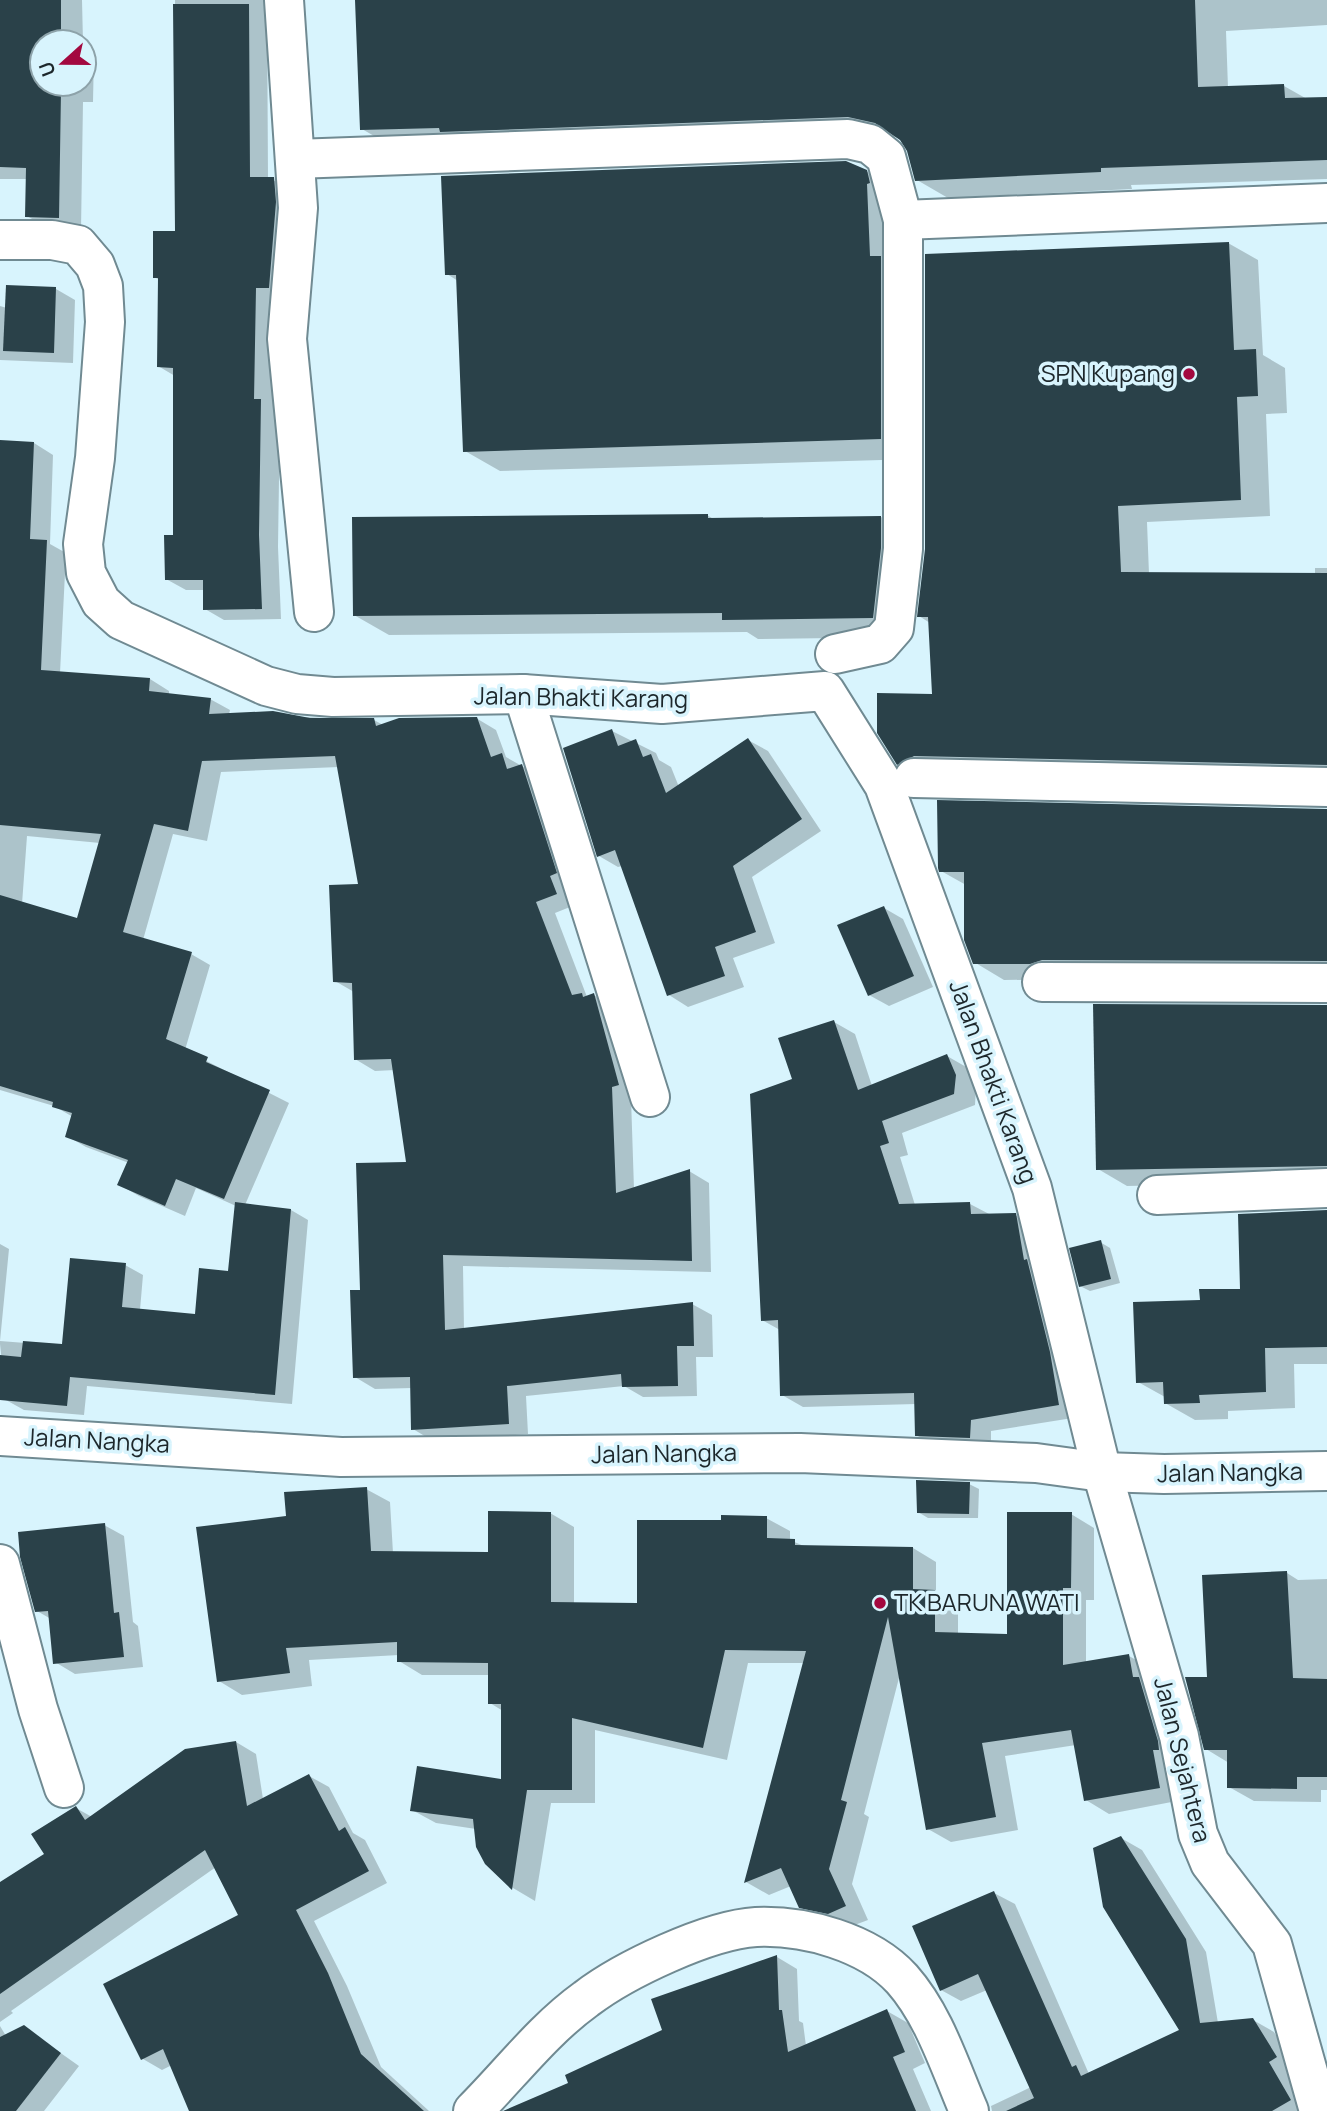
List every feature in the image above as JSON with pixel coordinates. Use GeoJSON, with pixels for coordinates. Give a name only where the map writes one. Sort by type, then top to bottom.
{"type":"FeatureCollection","features":[{"type":"Feature","properties":{"kind":"street"},"geometry":{"type":"LineString","coordinates":[[284,0],[298,208],[287,339],[314,612]]}},
{"type":"Feature","properties":{"kind":"street"},"geometry":{"type":"LineString","coordinates":[[295,159],[848,139],[870,145],[886,157],[903,220],[903,549],[894,628],[880,644],[835,654]]}},
{"type":"Feature","properties":{"kind":"street"},"geometry":{"type":"LineString","coordinates":[[903,220],[1327,203]]}},
{"type":"Feature","properties":{"kind":"street","name":"Jalan Bhakti Karang"},"geometry":{"type":"LineString","coordinates":[[0,240],[52,240],[78,245],[95,265],[103,286],[105,322],[95,458],[83,544],[86,573],[102,602],[121,620],[243,676],[296,694],[333,697],[523,694],[662,704],[825,691],[884,785],[1032,1188],[1102,1472]]}},
{"type":"Feature","properties":{"kind":"street"},"geometry":{"type":"LineString","coordinates":[[523,694],[650,1097]]}},
{"type":"Feature","properties":{"kind":"street"},"geometry":{"type":"LineString","coordinates":[[914,778],[1327,787]]}},
{"type":"Feature","properties":{"kind":"street"},"geometry":{"type":"LineString","coordinates":[[1042,982],[1327,983]]}},
{"type":"Feature","properties":{"kind":"street"},"geometry":{"type":"LineString","coordinates":[[1157,1195],[1327,1188]]}},
{"type":"Feature","properties":{"kind":"street","name":"Jalan Nangka"},"geometry":{"type":"LineString","coordinates":[[0,1436],[341,1457],[800,1453],[1036,1463],[1102,1472],[1164,1474],[1327,1471]]}},
{"type":"Feature","properties":{"kind":"street","name":"Jalan Sejahtera"},"geometry":{"type":"LineString","coordinates":[[1102,1472],[1179,1736],[1198,1834],[1210,1863],[1272,1944],[1319,2111]]}},
{"type":"Feature","properties":{"kind":"street"},"geometry":{"type":"LineString","coordinates":[[0,1564],[38,1709],[64,1788]]}},
{"type":"Feature","properties":{"kind":"street"},"geometry":{"type":"LineString","coordinates":[[473,2111],[559,2020],[587,1998],[624,1975],[684,1948],[756,1927],[825,1935],[859,1947],[884,1962],[902,1980],[921,2007],[969,2111]]}},
{"type":"Feature","properties":{"kind":"building"},"geometry":{"type":"Polygon","coordinates":[[[0,0],[61,0],[61,28],[28,28],[28,98],[61,98],[59,218],[25,217],[26,168],[0,167],[0,0]]]}},
{"type":"Feature","properties":{"kind":"building"},"geometry":{"type":"Polygon","coordinates":[[[355,0],[1195,0],[1198,87],[1284,84],[1285,98],[1327,97],[1327,160],[1101,168],[1101,172],[915,181],[907,151],[900,140],[875,123],[848,117],[440,132],[439,128],[360,130],[355,0]]]}},
{"type":"Feature","properties":{"kind":"building"},"geometry":{"type":"Polygon","coordinates":[[[173,4],[249,4],[250,177],[274,177],[276,202],[269,288],[256,288],[254,399],[261,399],[259,535],[262,609],[203,610],[203,580],[165,580],[164,535],[173,535],[173,368],[157,367],[158,278],[153,278],[153,231],[175,231],[173,4]]]}},
{"type":"Feature","properties":{"kind":"building"},"geometry":{"type":"Polygon","coordinates":[[[846,161],[867,170],[870,183],[867,184],[870,256],[881,256],[881,439],[463,452],[456,275],[445,275],[441,176],[846,161]]]}},
{"type":"Feature","properties":{"kind":"building"},"geometry":{"type":"Polygon","coordinates":[[[1229,242],[1234,350],[1256,349],[1258,396],[1237,397],[1241,500],[1118,506],[1121,572],[1327,573],[1327,765],[914,756],[897,765],[877,733],[877,693],[932,694],[928,617],[917,617],[925,549],[925,254],[1229,242]]]}},
{"type":"Feature","properties":{"kind":"building"},"geometry":{"type":"Polygon","coordinates":[[[6,285],[56,287],[54,353],[3,351],[6,285]]]}},
{"type":"Feature","properties":{"kind":"building"},"geometry":{"type":"Polygon","coordinates":[[[0,440],[34,442],[30,539],[47,540],[41,670],[150,678],[149,691],[211,698],[209,714],[273,711],[310,718],[374,718],[376,726],[399,718],[477,717],[491,757],[502,753],[507,769],[522,764],[557,873],[550,876],[557,894],[536,902],[572,995],[582,993],[583,997],[594,993],[619,1085],[612,1087],[616,1193],[690,1169],[692,1261],[443,1255],[445,1330],[693,1302],[694,1346],[677,1346],[678,1386],[622,1387],[621,1374],[507,1386],[509,1424],[411,1430],[410,1377],[353,1378],[350,1290],[360,1290],[356,1163],[406,1162],[391,1059],[354,1060],[352,983],[333,982],[329,885],[358,884],[335,756],[202,761],[188,831],[154,824],[123,932],[192,952],[166,1039],[208,1057],[206,1062],[270,1090],[224,1199],[176,1179],[165,1206],[117,1185],[128,1160],[65,1137],[72,1113],[52,1107],[53,1102],[0,1086],[0,895],[77,918],[101,834],[0,825],[0,440]]]}},
{"type":"Feature","properties":{"kind":"building"},"geometry":{"type":"Polygon","coordinates":[[[708,514],[708,518],[881,516],[881,548],[873,618],[722,620],[722,613],[353,616],[352,517],[708,514]]]}},
{"type":"Feature","properties":{"kind":"building"},"geometry":{"type":"Polygon","coordinates":[[[612,729],[618,746],[636,739],[643,757],[651,754],[666,793],[748,738],[802,819],[733,866],[756,932],[715,947],[725,976],[667,996],[615,850],[597,857],[563,748],[612,729]]]}},
{"type":"Feature","properties":{"kind":"building"},"geometry":{"type":"Polygon","coordinates":[[[937,800],[1327,809],[1327,961],[1042,960],[1030,964],[973,964],[964,940],[964,872],[939,872],[938,868],[937,800]]]}},
{"type":"Feature","properties":{"kind":"building"},"geometry":{"type":"Polygon","coordinates":[[[884,906],[914,976],[868,996],[837,925],[884,906]]]}},
{"type":"Feature","properties":{"kind":"building"},"geometry":{"type":"Polygon","coordinates":[[[1093,1004],[1327,1005],[1327,1166],[1096,1170],[1093,1004]]]}},
{"type":"Feature","properties":{"kind":"building"},"geometry":{"type":"Polygon","coordinates":[[[834,1020],[858,1090],[947,1054],[956,1075],[954,1094],[882,1121],[889,1143],[880,1146],[899,1204],[970,1202],[971,1214],[1016,1213],[1024,1260],[1027,1259],[1050,1352],[1059,1405],[971,1420],[970,1438],[915,1436],[914,1393],[780,1396],[778,1320],[761,1321],[750,1094],[792,1079],[778,1038],[834,1020]]]}},
{"type":"Feature","properties":{"kind":"building"},"geometry":{"type":"Polygon","coordinates":[[[235,1202],[291,1209],[275,1395],[70,1377],[67,1406],[0,1400],[0,1355],[21,1357],[23,1341],[62,1344],[70,1258],[126,1263],[122,1307],[195,1314],[199,1268],[228,1271],[235,1202]]]}},
{"type":"Feature","properties":{"kind":"building"},"geometry":{"type":"Polygon","coordinates":[[[1327,1210],[1327,1347],[1265,1348],[1266,1392],[1199,1395],[1200,1403],[1164,1404],[1163,1382],[1136,1383],[1133,1302],[1200,1300],[1199,1289],[1240,1289],[1238,1214],[1327,1210]]]}},
{"type":"Feature","properties":{"kind":"building"},"geometry":{"type":"Polygon","coordinates":[[[1101,1240],[1111,1279],[1079,1287],[1069,1248],[1101,1240]]]}},
{"type":"Feature","properties":{"kind":"building"},"geometry":{"type":"Polygon","coordinates":[[[916,1480],[970,1482],[969,1514],[917,1513],[916,1480]]]}},
{"type":"Feature","properties":{"kind":"building"},"geometry":{"type":"Polygon","coordinates":[[[367,1487],[371,1551],[488,1552],[488,1511],[551,1512],[551,1602],[637,1603],[637,1520],[721,1520],[721,1515],[767,1516],[767,1538],[795,1539],[795,1545],[913,1547],[913,1589],[935,1590],[935,1632],[1007,1634],[1007,1512],[1072,1512],[1071,1588],[1063,1588],[1063,1665],[1129,1654],[1133,1677],[1139,1677],[1158,1741],[1159,1750],[1153,1750],[1160,1788],[1084,1801],[1071,1730],[982,1743],[996,1817],[926,1830],[888,1617],[841,1800],[847,1802],[829,1869],[846,1906],[828,1914],[799,1908],[781,1868],[744,1883],[806,1651],[725,1650],[703,1748],[572,1718],[572,1790],[527,1790],[512,1890],[485,1864],[476,1847],[473,1819],[410,1811],[417,1766],[501,1779],[501,1704],[488,1704],[488,1663],[397,1662],[397,1642],[286,1648],[290,1673],[217,1682],[196,1527],[286,1516],[284,1492],[367,1487]]]}},
{"type":"Feature","properties":{"kind":"building"},"geometry":{"type":"Polygon","coordinates":[[[105,1523],[114,1613],[119,1612],[124,1657],[53,1664],[48,1611],[35,1612],[20,1557],[18,1532],[105,1523]]]}},
{"type":"Feature","properties":{"kind":"building"},"geometry":{"type":"Polygon","coordinates":[[[1287,1571],[1293,1678],[1327,1679],[1327,1777],[1297,1777],[1297,1789],[1227,1788],[1227,1750],[1204,1750],[1185,1677],[1207,1677],[1202,1575],[1287,1571]]]}},
{"type":"Feature","properties":{"kind":"building"},"geometry":{"type":"Polygon","coordinates":[[[236,1741],[247,1806],[309,1774],[339,1831],[345,1827],[369,1871],[296,1910],[328,1973],[361,2054],[424,2111],[189,2111],[163,2049],[141,2060],[103,1984],[238,1915],[205,1850],[0,1994],[0,1882],[44,1854],[31,1834],[76,1806],[85,1820],[185,1749],[236,1741]]]}},
{"type":"Feature","properties":{"kind":"building"},"geometry":{"type":"Polygon","coordinates":[[[1121,1836],[1186,1939],[1200,2023],[1253,2018],[1277,2057],[1269,2062],[1291,2100],[1272,2111],[1006,2111],[1034,2098],[978,1974],[940,1991],[912,1926],[994,1891],[1072,2067],[1076,2065],[1081,2076],[1179,2030],[1103,1907],[1093,1848],[1121,1836]]]}},
{"type":"Feature","properties":{"kind":"building"},"geometry":{"type":"Polygon","coordinates":[[[777,1955],[779,2010],[782,2010],[788,2052],[887,2009],[905,2052],[893,2057],[916,2111],[503,2111],[568,2083],[565,2075],[662,2030],[651,1999],[777,1955]]]}},
{"type":"Feature","properties":{"kind":"building"},"geometry":{"type":"Polygon","coordinates":[[[24,2025],[61,2053],[16,2111],[0,2111],[0,2037],[24,2025]]]}},
{"type":"Feature","properties":{"kind":"place","name":"SPN Kupang"},"geometry":{"type":"Point","coordinates":[1189,374]}},
{"type":"Feature","properties":{"kind":"place","name":"TK BARUNA WATI"},"geometry":{"type":"Point","coordinates":[880,1603]}}]}
